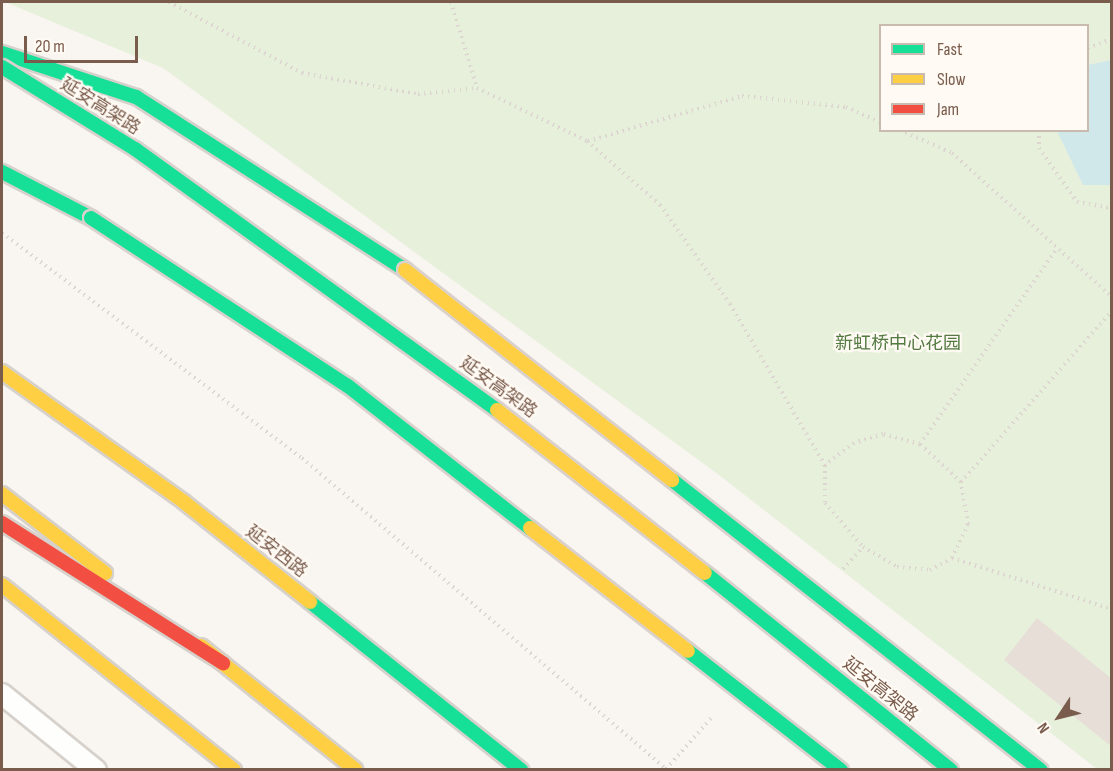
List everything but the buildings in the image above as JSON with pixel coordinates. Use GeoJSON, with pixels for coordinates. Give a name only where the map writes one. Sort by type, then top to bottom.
{"type":"FeatureCollection","features":[{"type":"Feature","properties":{"kind":"main road"},"geometry":{"type":"LineString","coordinates":[[2,53],[136,97],[405,270],[1041,770]]}},
{"type":"Feature","properties":{"kind":"main road","name":"延安高架路"},"geometry":{"type":"LineString","coordinates":[[2,67],[135,149],[548,446],[951,770]]}},
{"type":"Feature","properties":{"kind":"main road"},"geometry":{"type":"LineString","coordinates":[[2,172],[91,218],[348,386],[841,770]]}},
{"type":"Feature","properties":{"kind":"main road","name":"延安西路"},"geometry":{"type":"LineString","coordinates":[[2,372],[184,502],[521,770]]}},
{"type":"Feature","properties":{"kind":"main road"},"geometry":{"type":"LineString","coordinates":[[2,494],[223,663],[356,770]]}},
{"type":"Feature","properties":{"kind":"main road"},"geometry":{"type":"LineString","coordinates":[[2,524],[223,663]]}},
{"type":"Feature","properties":{"kind":"main road"},"geometry":{"type":"LineString","coordinates":[[2,585],[234,770]]}},
{"type":"Feature","properties":{"kind":"lane"},"geometry":{"type":"LineString","coordinates":[[2,694],[96,770]]}},
{"type":"Feature","properties":{"kind":"path"},"geometry":{"type":"LineString","coordinates":[[169,2],[302,73],[418,94],[477,88],[587,141],[660,205],[730,304],[825,465],[825,503],[862,547],[897,567],[930,570],[952,558],[968,524],[961,482],[920,444],[883,434],[854,443],[825,465]]}},
{"type":"Feature","properties":{"kind":"path"},"geometry":{"type":"LineString","coordinates":[[451,2],[477,88]]}},
{"type":"Feature","properties":{"kind":"path"},"geometry":{"type":"LineString","coordinates":[[1089,48],[1112,39]]}},
{"type":"Feature","properties":{"kind":"path"},"geometry":{"type":"LineString","coordinates":[[587,141],[742,96],[846,107],[879,122]]}},
{"type":"Feature","properties":{"kind":"path"},"geometry":{"type":"LineString","coordinates":[[905,132],[952,153],[1055,251],[1112,297]]}},
{"type":"Feature","properties":{"kind":"path"},"geometry":{"type":"LineString","coordinates":[[1039,132],[1039,148],[1077,202],[1112,208]]}},
{"type":"Feature","properties":{"kind":"path"},"geometry":{"type":"LineString","coordinates":[[2,233],[302,458],[667,770]]}},
{"type":"Feature","properties":{"kind":"path"},"geometry":{"type":"LineString","coordinates":[[920,444],[1055,251]]}},
{"type":"Feature","properties":{"kind":"path"},"geometry":{"type":"LineString","coordinates":[[961,482],[1112,311]]}},
{"type":"Feature","properties":{"kind":"path"},"geometry":{"type":"LineString","coordinates":[[952,558],[1112,609]]}},
{"type":"Feature","properties":{"kind":"green space","name":"新虹桥中心花园"},"geometry":{"type":"Polygon","coordinates":[[[5,2],[1111,2],[1111,769],[1097,769],[719,475],[163,68],[5,2]]]}},
{"type":"Feature","properties":{"kind":"water"},"geometry":{"type":"Polygon","coordinates":[[[1111,60],[1111,185],[1083,185],[1057,132],[1089,132],[1089,65],[1111,60]]]}},
{"type":"Feature","properties":{"kind":"traffic: fast"},"geometry":{"type":"LineString","coordinates":[[2,53],[136,97],[405,270]]}},
{"type":"Feature","properties":{"kind":"traffic: fast"},"geometry":{"type":"LineString","coordinates":[[2,67],[135,149],[497,410]]}},
{"type":"Feature","properties":{"kind":"traffic: fast"},"geometry":{"type":"LineString","coordinates":[[2,172],[91,218]]}},
{"type":"Feature","properties":{"kind":"traffic: fast"},"geometry":{"type":"LineString","coordinates":[[91,218],[348,386],[530,528]]}},
{"type":"Feature","properties":{"kind":"traffic: fast"},"geometry":{"type":"LineString","coordinates":[[672,480],[1041,770]]}},
{"type":"Feature","properties":{"kind":"traffic: fast"},"geometry":{"type":"LineString","coordinates":[[705,573],[951,770]]}},
{"type":"Feature","properties":{"kind":"traffic: fast"},"geometry":{"type":"LineString","coordinates":[[310,602],[521,770]]}},
{"type":"Feature","properties":{"kind":"traffic: fast"},"geometry":{"type":"LineString","coordinates":[[688,651],[841,770]]}},
{"type":"Feature","properties":{"kind":"traffic: slow"},"geometry":{"type":"LineString","coordinates":[[405,270],[672,480]]}},
{"type":"Feature","properties":{"kind":"traffic: slow"},"geometry":{"type":"LineString","coordinates":[[2,372],[184,502],[310,602]]}},
{"type":"Feature","properties":{"kind":"traffic: slow"},"geometry":{"type":"LineString","coordinates":[[497,410],[705,573]]}},
{"type":"Feature","properties":{"kind":"traffic: slow"},"geometry":{"type":"LineString","coordinates":[[2,494],[105,573]]}},
{"type":"Feature","properties":{"kind":"traffic: slow"},"geometry":{"type":"LineString","coordinates":[[530,528],[688,651]]}},
{"type":"Feature","properties":{"kind":"traffic: slow"},"geometry":{"type":"LineString","coordinates":[[2,585],[234,770]]}},
{"type":"Feature","properties":{"kind":"traffic: slow"},"geometry":{"type":"LineString","coordinates":[[201,646],[356,770]]}},
{"type":"Feature","properties":{"kind":"traffic: jam"},"geometry":{"type":"LineString","coordinates":[[2,523],[223,663]]}}]}
